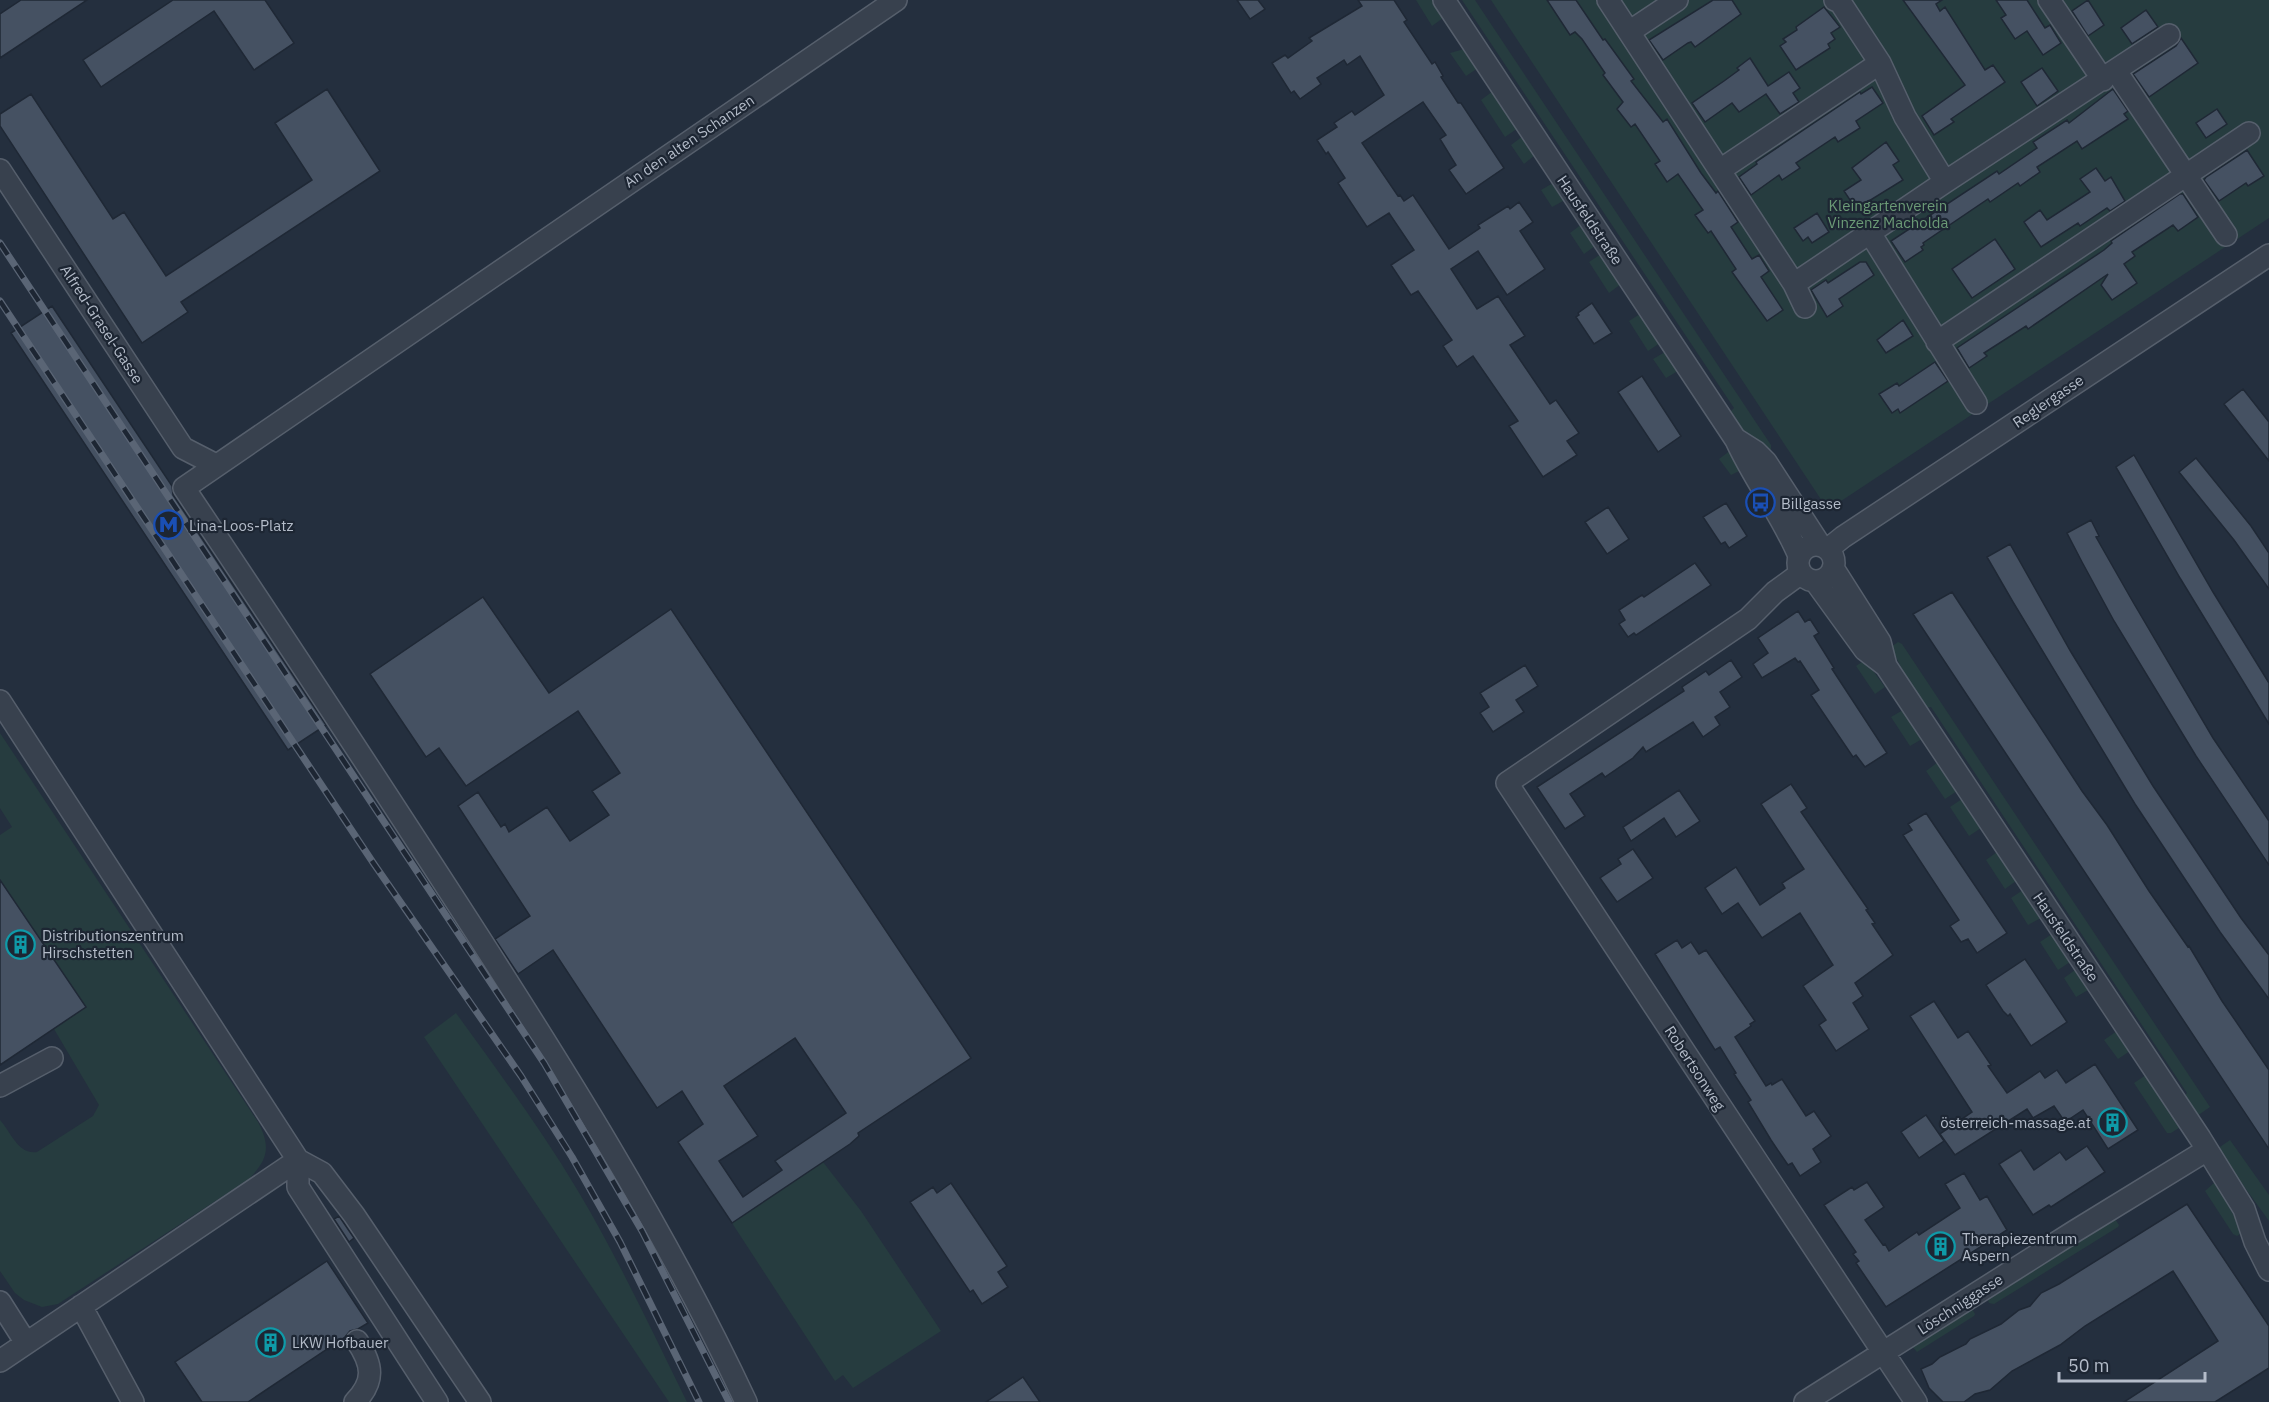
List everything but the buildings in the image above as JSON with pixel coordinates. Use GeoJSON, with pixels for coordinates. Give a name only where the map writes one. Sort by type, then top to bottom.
{"type":"FeatureCollection","features":[{"type":"Feature","properties":{"kind":"street","name":"An den alten Schanzen"},"geometry":{"type":"LineString","coordinates":[[216,465],[896,0]]}},
{"type":"Feature","properties":{"kind":"street","name":"Hausfeldstraße"},"geometry":{"type":"LineString","coordinates":[[1444,0],[1736,440],[1748,467],[1788,531],[1805,570],[1865,650],[1886,666],[2244,1209],[2269,1233]]}},
{"type":"Feature","properties":{"kind":"street"},"geometry":{"type":"LineString","coordinates":[[1608,0],[1794,284],[1805,307]]}},
{"type":"Feature","properties":{"kind":"street"},"geometry":{"type":"LineString","coordinates":[[1629,32],[1677,0]]}},
{"type":"Feature","properties":{"kind":"street"},"geometry":{"type":"LineString","coordinates":[[1834,0],[1840,2],[1880,63],[1905,117],[1945,182]]}},
{"type":"Feature","properties":{"kind":"street"},"geometry":{"type":"LineString","coordinates":[[2049,0],[2186,175],[2226,235]]}},
{"type":"Feature","properties":{"kind":"street"},"geometry":{"type":"LineString","coordinates":[[1794,284],[2169,35]]}},
{"type":"Feature","properties":{"kind":"street"},"geometry":{"type":"LineString","coordinates":[[1720,170],[1880,63]]}},
{"type":"Feature","properties":{"kind":"street"},"geometry":{"type":"LineString","coordinates":[[1937,342],[2249,133]]}},
{"type":"Feature","properties":{"kind":"street","name":"Alfred-Grasel-Gasse"},"geometry":{"type":"LineString","coordinates":[[0,170],[183,448],[216,465]]}},
{"type":"Feature","properties":{"kind":"street"},"geometry":{"type":"LineString","coordinates":[[1870,233],[1976,404]]}},
{"type":"Feature","properties":{"kind":"street","name":"Reglergasse"},"geometry":{"type":"LineString","coordinates":[[1827,554],[1851,531],[2269,255]]}},
{"type":"Feature","properties":{"kind":"street","name":"Hausfeldstraße"},"geometry":{"type":"LineString","coordinates":[[1736,440],[1756,452],[1766,462],[1827,554],[1880,642],[1886,666]]}},
{"type":"Feature","properties":{"kind":"street"},"geometry":{"type":"LineString","coordinates":[[216,465],[184,488],[331,708],[581,1099],[654,1221],[746,1402]]}},
{"type":"Feature","properties":{"kind":"street"},"geometry":{"type":"LineString","coordinates":[[1807,547],[1827,554],[1826,577],[1805,570],[1807,547]]}},
{"type":"Feature","properties":{"kind":"street","name":"Robertsonweg"},"geometry":{"type":"LineString","coordinates":[[1805,570],[1775,592],[1748,620],[1507,783],[1882,1354],[1916,1402]]}},
{"type":"Feature","properties":{"kind":"street"},"geometry":{"type":"LineString","coordinates":[[0,701],[298,1160],[322,1173],[354,1215],[480,1402]]}},
{"type":"Feature","properties":{"kind":"street"},"geometry":{"type":"LineString","coordinates":[[0,1086],[52,1058]]}},
{"type":"Feature","properties":{"kind":"street","name":"Löschniggasse"},"geometry":{"type":"LineString","coordinates":[[1806,1402],[2207,1150]]}},
{"type":"Feature","properties":{"kind":"street"},"geometry":{"type":"LineString","coordinates":[[0,1361],[298,1160]]}},
{"type":"Feature","properties":{"kind":"street"},"geometry":{"type":"LineString","coordinates":[[298,1160],[298,1188]]}},
{"type":"Feature","properties":{"kind":"street"},"geometry":{"type":"LineString","coordinates":[[275,1175],[289,1179],[298,1188],[437,1402]]}},
{"type":"Feature","properties":{"kind":"street","name":"Hausfeldstraße"},"geometry":{"type":"LineString","coordinates":[[2244,1209],[2254,1242],[2269,1270]]}},
{"type":"Feature","properties":{"kind":"street"},"geometry":{"type":"LineString","coordinates":[[0,1302],[26,1343]]}},
{"type":"Feature","properties":{"kind":"street"},"geometry":{"type":"LineString","coordinates":[[81,1306],[133,1402]]}},
{"type":"Feature","properties":{"kind":"street"},"geometry":{"type":"LineString","coordinates":[[355,1402],[368,1389],[369,1371],[367,1355],[357,1341]]}},
{"type":"Feature","properties":{"kind":"green space"},"geometry":{"type":"Polygon","coordinates":[[[1416,0],[1432,0],[1443,18],[1432,26],[1416,0]]]}},
{"type":"Feature","properties":{"kind":"green space"},"geometry":{"type":"Polygon","coordinates":[[[1462,0],[1475,0],[1771,445],[1771,451],[1767,452],[1735,422],[1730,412],[1734,408],[1462,0]]]}},
{"type":"Feature","properties":{"kind":"green space","name":"Kleingartenverein Vinzenz Macholda"},"geometry":{"type":"Polygon","coordinates":[[[1491,0],[2269,0],[2269,218],[1838,503],[1822,501],[1491,0]]]}},
{"type":"Feature","properties":{"kind":"green space"},"geometry":{"type":"Polygon","coordinates":[[[1464,49],[1478,68],[1466,76],[1450,53],[1464,49]]]}},
{"type":"Feature","properties":{"kind":"green space"},"geometry":{"type":"Polygon","coordinates":[[[1493,91],[1518,128],[1505,137],[1481,100],[1493,91]]]}},
{"type":"Feature","properties":{"kind":"green space"},"geometry":{"type":"Polygon","coordinates":[[[1523,136],[1535,155],[1524,164],[1511,145],[1523,136]]]}},
{"type":"Feature","properties":{"kind":"green space"},"geometry":{"type":"Polygon","coordinates":[[[1553,183],[1565,200],[1552,207],[1541,190],[1553,183]]]}},
{"type":"Feature","properties":{"kind":"green space"},"geometry":{"type":"Polygon","coordinates":[[[1582,224],[1595,246],[1584,254],[1570,233],[1582,224]]]}},
{"type":"Feature","properties":{"kind":"green space"},"geometry":{"type":"Polygon","coordinates":[[[1601,254],[1621,284],[1609,293],[1589,262],[1601,254]]]}},
{"type":"Feature","properties":{"kind":"green space"},"geometry":{"type":"Polygon","coordinates":[[[1640,314],[1660,343],[1648,351],[1629,321],[1640,314]]]}},
{"type":"Feature","properties":{"kind":"green space"},"geometry":{"type":"Polygon","coordinates":[[[1665,352],[1678,371],[1666,378],[1653,359],[1665,352]]]}},
{"type":"Feature","properties":{"kind":"green space"},"geometry":{"type":"Polygon","coordinates":[[[1731,450],[1743,469],[1731,475],[1719,459],[1731,450]]]}},
{"type":"Feature","properties":{"kind":"green space"},"geometry":{"type":"Polygon","coordinates":[[[1898,642],[1902,644],[2210,1107],[2197,1116],[2184,1097],[2187,1093],[1931,707],[1926,708],[1907,679],[1891,647],[1898,642]]]}},
{"type":"Feature","properties":{"kind":"green space"},"geometry":{"type":"Polygon","coordinates":[[[1865,660],[1885,687],[1875,694],[1856,666],[1865,660]]]}},
{"type":"Feature","properties":{"kind":"green space"},"geometry":{"type":"Polygon","coordinates":[[[1903,710],[1922,739],[1910,746],[1891,717],[1903,710]]]}},
{"type":"Feature","properties":{"kind":"green space"},"geometry":{"type":"Polygon","coordinates":[[[0,733],[258,1122],[266,1146],[264,1159],[249,1179],[58,1304],[42,1307],[24,1300],[15,1293],[0,1271],[0,1120],[20,1146],[30,1152],[37,1152],[93,1116],[99,1105],[54,1029],[86,1007],[0,880],[0,835],[12,827],[0,808],[0,733]]]}},
{"type":"Feature","properties":{"kind":"green space"},"geometry":{"type":"Polygon","coordinates":[[[1938,762],[1957,791],[1945,799],[1926,771],[1938,762]]]}},
{"type":"Feature","properties":{"kind":"green space"},"geometry":{"type":"Polygon","coordinates":[[[1962,799],[1981,828],[1969,836],[1950,807],[1962,799]]]}},
{"type":"Feature","properties":{"kind":"green space"},"geometry":{"type":"Polygon","coordinates":[[[1997,852],[2016,881],[2005,889],[1986,860],[1997,852]]]}},
{"type":"Feature","properties":{"kind":"green space"},"geometry":{"type":"Polygon","coordinates":[[[2023,890],[2041,918],[2028,925],[2011,898],[2023,890]]]}},
{"type":"Feature","properties":{"kind":"green space"},"geometry":{"type":"Polygon","coordinates":[[[2052,934],[2070,962],[2058,970],[2040,942],[2052,934]]]}},
{"type":"Feature","properties":{"kind":"green space"},"geometry":{"type":"Polygon","coordinates":[[[2075,970],[2088,990],[2076,997],[2064,978],[2075,970]]]}},
{"type":"Feature","properties":{"kind":"green space"},"geometry":{"type":"Polygon","coordinates":[[[456,1013],[534,1123],[593,1216],[687,1402],[669,1402],[424,1037],[456,1013]]]}},
{"type":"Feature","properties":{"kind":"green space"},"geometry":{"type":"Polygon","coordinates":[[[2117,1031],[2130,1051],[2118,1059],[2104,1040],[2117,1031]]]}},
{"type":"Feature","properties":{"kind":"green space"},"geometry":{"type":"Polygon","coordinates":[[[2146,1075],[2177,1123],[2179,1128],[2171,1133],[2167,1133],[2134,1083],[2146,1075]]]}},
{"type":"Feature","properties":{"kind":"green space"},"geometry":{"type":"Polygon","coordinates":[[[2230,1140],[2269,1195],[2269,1221],[2217,1149],[2230,1140]]]}},
{"type":"Feature","properties":{"kind":"green space"},"geometry":{"type":"Polygon","coordinates":[[[823,1162],[861,1211],[941,1331],[853,1388],[843,1375],[835,1381],[732,1223],[823,1162]]]}},
{"type":"Feature","properties":{"kind":"green space"},"geometry":{"type":"Polygon","coordinates":[[[2215,1182],[2243,1232],[2237,1236],[2233,1234],[2205,1191],[2215,1182]]]}},
{"type":"Feature","properties":{"kind":"green space"},"geometry":{"type":"Polygon","coordinates":[[[2115,1219],[2118,1227],[1994,1304],[1989,1303],[1988,1300],[2115,1219]]]}},
{"type":"Feature","properties":{"kind":"green space"},"geometry":{"type":"Polygon","coordinates":[[[1972,1309],[1974,1316],[1917,1352],[1912,1346],[1972,1309]]]}},
{"type":"Feature","properties":{"kind":"railway"},"geometry":{"type":"LineString","coordinates":[[0,243],[544,1063],[642,1231],[729,1402]]}},
{"type":"Feature","properties":{"kind":"railway"},"geometry":{"type":"LineString","coordinates":[[0,301],[374,864],[521,1076],[572,1157],[620,1242],[699,1402]]}},
{"type":"Feature","properties":{"kind":"place","name":"Billgasse"},"geometry":{"type":"Point","coordinates":[1760,503]}},
{"type":"Feature","properties":{"kind":"place","name":"Lina-Loos-Platz"},"geometry":{"type":"Point","coordinates":[168,525]}},
{"type":"Feature","properties":{"kind":"place","name":"Distributionszentrum Hirschstetten"},"geometry":{"type":"Point","coordinates":[21,944]}},
{"type":"Feature","properties":{"kind":"place","name":"österreich-massage.at"},"geometry":{"type":"Point","coordinates":[2112,1122]}},
{"type":"Feature","properties":{"kind":"place","name":"Therapiezentrum Aspern"},"geometry":{"type":"Point","coordinates":[1941,1247]}},
{"type":"Feature","properties":{"kind":"place","name":"LKW Hofbauer"},"geometry":{"type":"Point","coordinates":[271,1342]}}]}
